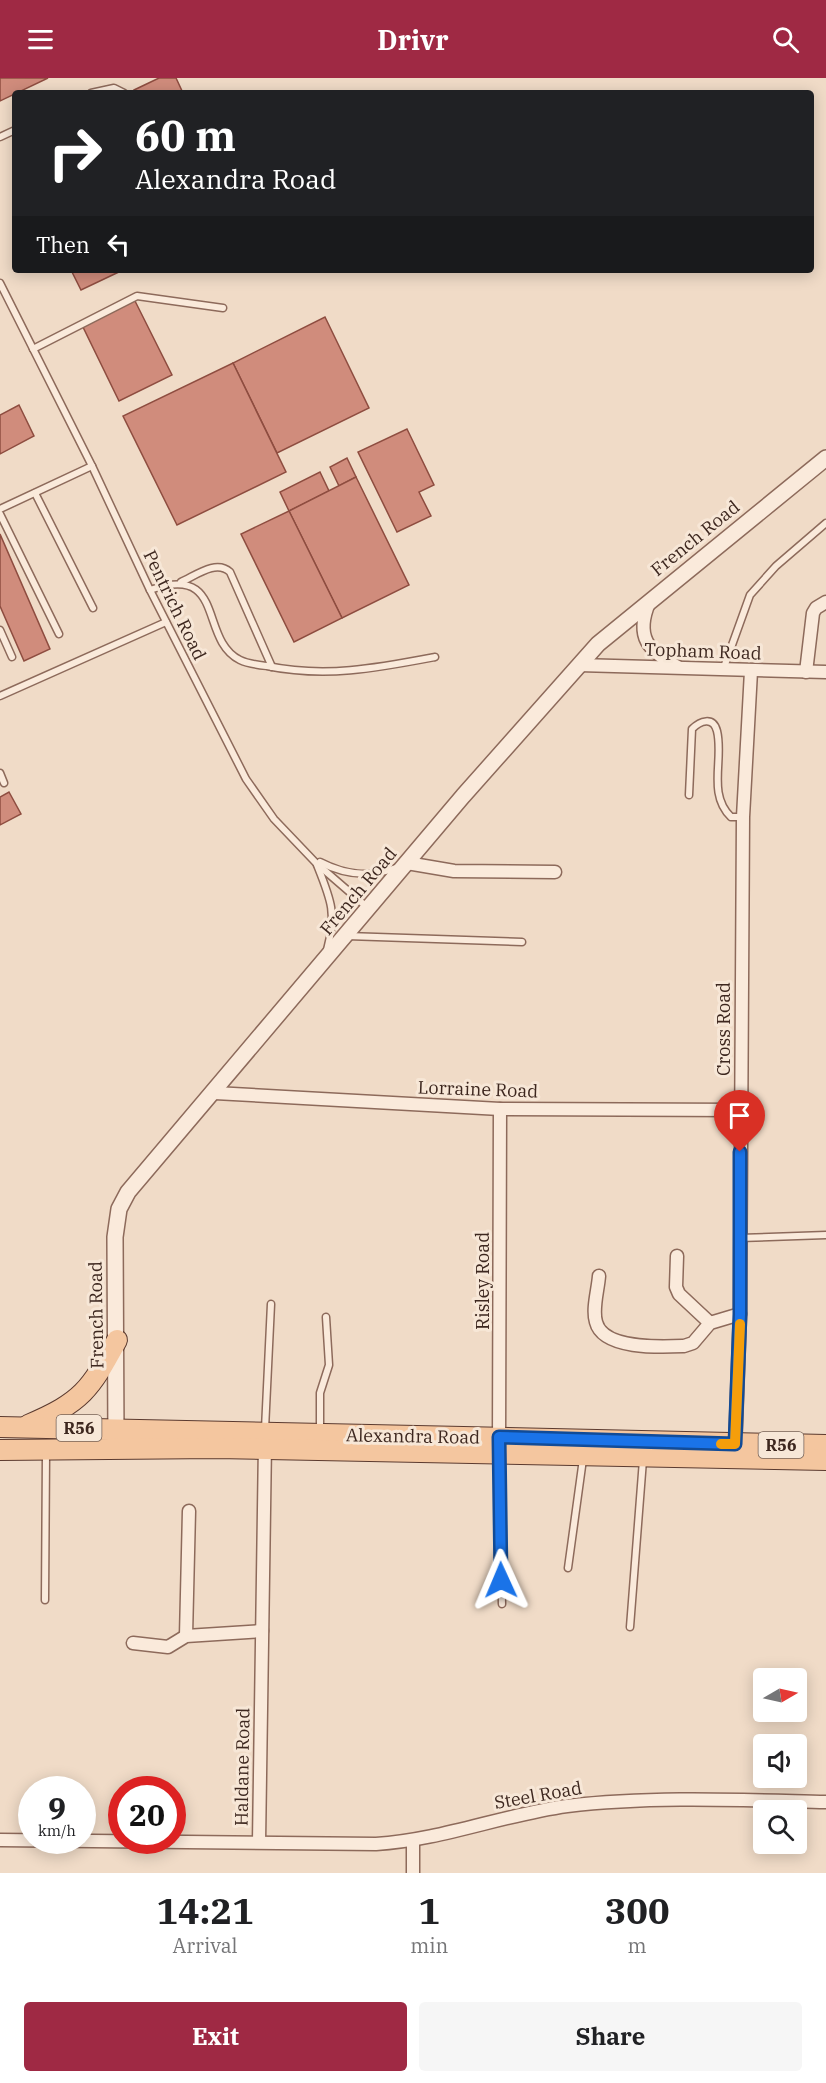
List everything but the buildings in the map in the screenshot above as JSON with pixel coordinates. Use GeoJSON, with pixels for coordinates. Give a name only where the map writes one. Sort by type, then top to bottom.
{"type":"FeatureCollection","features":[{"type":"Feature","properties":{"kind":"main road"},"geometry":{"type":"LineString","coordinates":[[22,1427],[66,1406],[88,1389],[117,1340]]}},
{"type":"Feature","properties":{"kind":"main road","name":"Alexandra Road"},"geometry":{"type":"LineString","coordinates":[[0,1427],[116,1429],[265,1441],[735,1452],[826,1460]]}},
{"type":"Feature","properties":{"kind":"main road","name":"Alexandra Road"},"geometry":{"type":"LineString","coordinates":[[0,1450],[116,1449],[265,1441],[320,1434],[499,1445],[584,1455],[643,1449]]}},
{"type":"Feature","properties":{"kind":"main road","name":"Alexandra Road"},"geometry":{"type":"LineString","coordinates":[[735,1452],[826,1445]]}},
{"type":"Feature","properties":{"kind":"street","name":"French Road"},"geometry":{"type":"LineString","coordinates":[[116,1449],[115,1237],[119,1209],[128,1192],[215,1093],[368,908],[579,665],[619,625],[826,458]]}},
{"type":"Feature","properties":{"kind":"street"},"geometry":{"type":"LineString","coordinates":[[651,599],[643,621],[646,642],[658,656],[680,668]]}},
{"type":"Feature","properties":{"kind":"street"},"geometry":{"type":"LineString","coordinates":[[806,672],[813,613],[816,608],[826,602]]}},
{"type":"Feature","properties":{"kind":"street","name":"Topham Road"},"geometry":{"type":"LineString","coordinates":[[579,665],[826,672]]}},
{"type":"Feature","properties":{"kind":"street","name":"Cross Road"},"geometry":{"type":"LineString","coordinates":[[735,1452],[740,1314],[742,817],[751,671]]}},
{"type":"Feature","properties":{"kind":"street"},"geometry":{"type":"LineString","coordinates":[[407,863],[454,871],[555,872]]}},
{"type":"Feature","properties":{"kind":"street","name":"Lorraine Road"},"geometry":{"type":"LineString","coordinates":[[215,1093],[501,1109],[741,1110]]}},
{"type":"Feature","properties":{"kind":"street","name":"Risley Road"},"geometry":{"type":"LineString","coordinates":[[499,1445],[501,1109]]}},
{"type":"Feature","properties":{"kind":"street"},"geometry":{"type":"LineString","coordinates":[[677,1256],[676,1287],[679,1294],[710,1323]]}},
{"type":"Feature","properties":{"kind":"street"},"geometry":{"type":"LineString","coordinates":[[599,1276],[595,1319],[600,1332],[606,1337],[625,1344],[684,1346],[693,1343],[710,1323],[740,1314]]}},
{"type":"Feature","properties":{"kind":"street","name":"Haldane Road"},"geometry":{"type":"LineString","coordinates":[[0,1840],[259,1842],[265,1441]]}},
{"type":"Feature","properties":{"kind":"street"},"geometry":{"type":"LineString","coordinates":[[186,1636],[189,1511]]}},
{"type":"Feature","properties":{"kind":"street"},"geometry":{"type":"LineString","coordinates":[[133,1643],[168,1647],[186,1636],[262,1631]]}},
{"type":"Feature","properties":{"kind":"street","name":"Steel Road"},"geometry":{"type":"LineString","coordinates":[[259,1842],[375,1844],[413,1842],[523,1814],[602,1803],[667,1800],[826,1802]]}},
{"type":"Feature","properties":{"kind":"street"},"geometry":{"type":"LineString","coordinates":[[413,1842],[413,1873]]}},
{"type":"Feature","properties":{"kind":"lane","name":"Pentrich Road"},"geometry":{"type":"LineString","coordinates":[[0,283],[92,466],[150,590],[250,786],[274,819],[314,860],[368,908]]}},
{"type":"Feature","properties":{"kind":"lane"},"geometry":{"type":"LineString","coordinates":[[33,349],[138,296],[223,308]]}},
{"type":"Feature","properties":{"kind":"lane"},"geometry":{"type":"LineString","coordinates":[[0,509],[92,466]]}},
{"type":"Feature","properties":{"kind":"lane"},"geometry":{"type":"LineString","coordinates":[[35,493],[93,608]]}},
{"type":"Feature","properties":{"kind":"lane"},"geometry":{"type":"LineString","coordinates":[[0,514],[59,634]]}},
{"type":"Feature","properties":{"kind":"lane"},"geometry":{"type":"LineString","coordinates":[[723,670],[750,595],[776,566],[826,524]]}},
{"type":"Feature","properties":{"kind":"lane"},"geometry":{"type":"LineString","coordinates":[[150,590],[180,582],[213,567],[226,568],[272,667]]}},
{"type":"Feature","properties":{"kind":"lane"},"geometry":{"type":"LineString","coordinates":[[180,582],[195,589],[203,599],[233,655],[246,662],[290,671],[358,672],[435,657]]}},
{"type":"Feature","properties":{"kind":"lane"},"geometry":{"type":"LineString","coordinates":[[0,696],[166,622]]}},
{"type":"Feature","properties":{"kind":"lane"},"geometry":{"type":"LineString","coordinates":[[0,630],[12,657]]}},
{"type":"Feature","properties":{"kind":"lane"},"geometry":{"type":"LineString","coordinates":[[689,795],[692,729],[699,722],[706,721],[713,723],[717,731],[717,782],[724,810],[731,817],[742,817]]}},
{"type":"Feature","properties":{"kind":"lane"},"geometry":{"type":"LineString","coordinates":[[0,773],[4,783]]}},
{"type":"Feature","properties":{"kind":"lane"},"geometry":{"type":"LineString","coordinates":[[314,860],[344,873],[358,874],[387,871],[407,863]]}},
{"type":"Feature","properties":{"kind":"lane"},"geometry":{"type":"LineString","coordinates":[[314,860],[333,904],[332,930],[322,965]]}},
{"type":"Feature","properties":{"kind":"lane"},"geometry":{"type":"LineString","coordinates":[[346,936],[522,942]]}},
{"type":"Feature","properties":{"kind":"lane"},"geometry":{"type":"LineString","coordinates":[[739,1238],[826,1235]]}},
{"type":"Feature","properties":{"kind":"lane"},"geometry":{"type":"LineString","coordinates":[[265,1441],[271,1304]]}},
{"type":"Feature","properties":{"kind":"lane"},"geometry":{"type":"LineString","coordinates":[[320,1434],[320,1393],[329,1365],[326,1317]]}},
{"type":"Feature","properties":{"kind":"lane"},"geometry":{"type":"LineString","coordinates":[[499,1445],[501,1604]]}},
{"type":"Feature","properties":{"kind":"lane"},"geometry":{"type":"LineString","coordinates":[[45,1600],[46,1449]]}},
{"type":"Feature","properties":{"kind":"lane"},"geometry":{"type":"LineString","coordinates":[[630,1627],[643,1449]]}},
{"type":"Feature","properties":{"kind":"lane"},"geometry":{"type":"LineString","coordinates":[[568,1568],[584,1455]]}},
{"type":"Feature","properties":{"kind":"slow traffic"},"geometry":{"type":"LineString","coordinates":[[721,1444],[735,1444],[740,1324]]}},
{"type":"Feature","properties":{"kind":"route"},"geometry":{"type":"LineString","coordinates":[[501,1580],[499,1437],[735,1444],[740,1314],[740,1152]]}}]}
